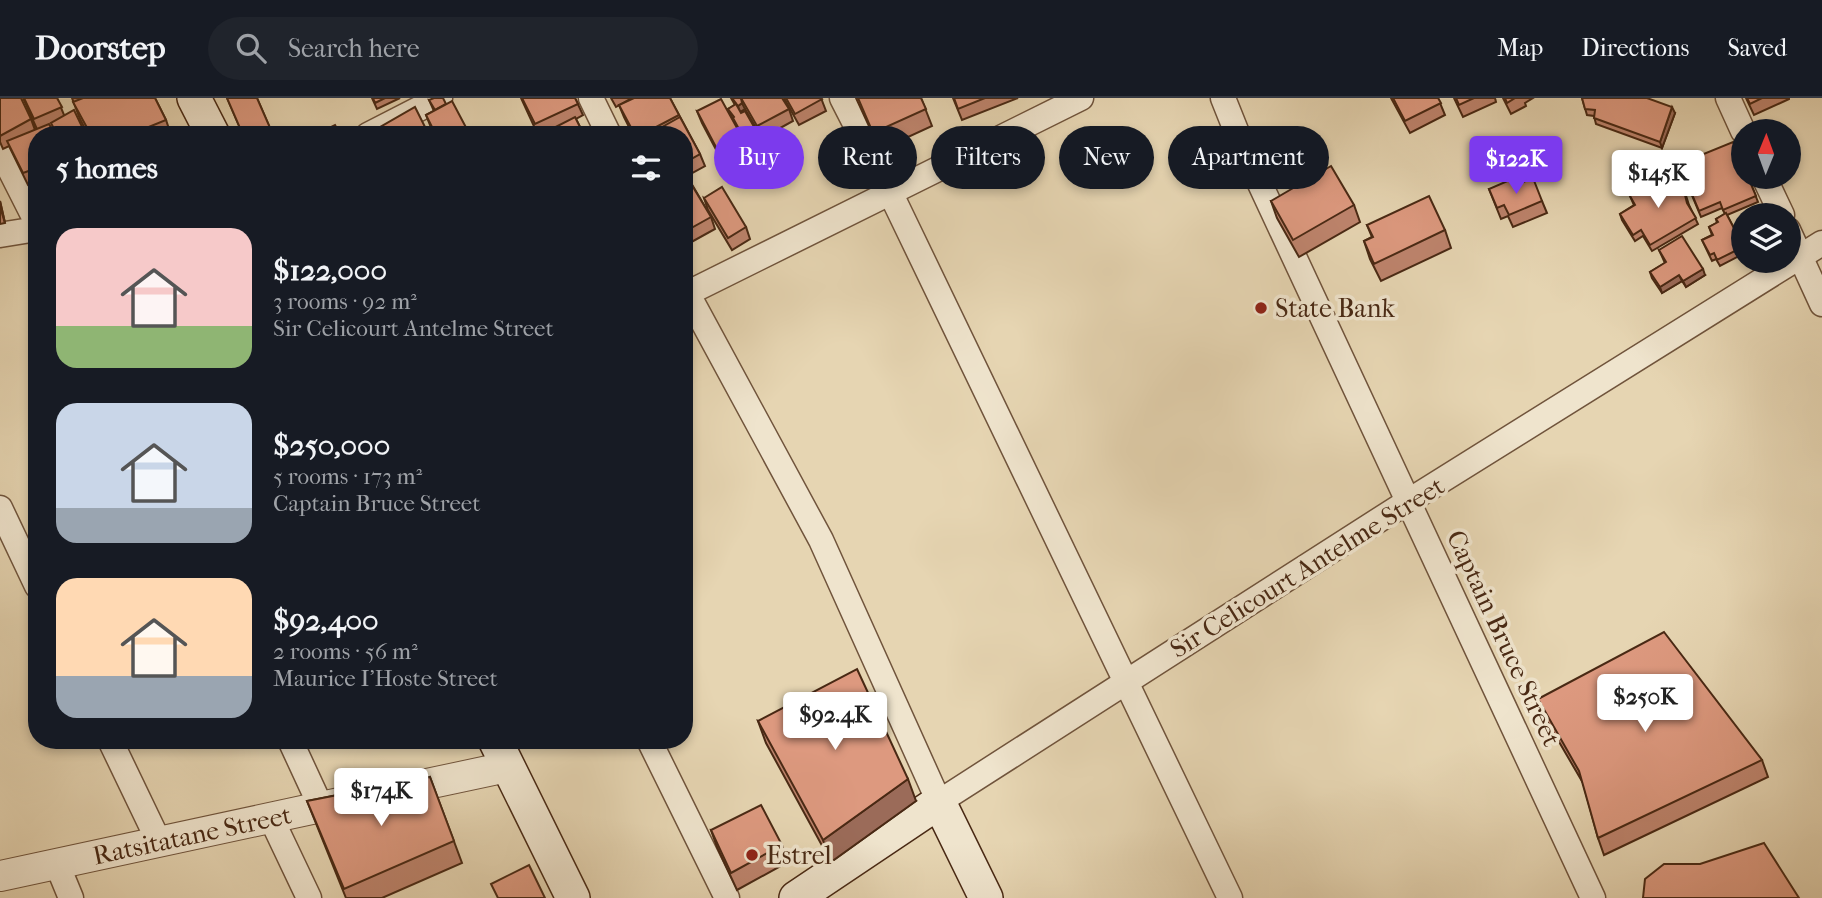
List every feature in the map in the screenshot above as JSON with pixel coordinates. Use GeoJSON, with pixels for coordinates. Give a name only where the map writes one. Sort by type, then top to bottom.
{"type":"FeatureCollection","features":[{"type":"Feature","properties":{"kind":"main road"},"geometry":{"type":"LineString","coordinates":[[194,98],[208,126]]}},
{"type":"Feature","properties":{"kind":"main road"},"geometry":{"type":"LineString","coordinates":[[501,753],[573,898]]}},
{"type":"Feature","properties":{"kind":"main road"},"geometry":{"type":"LineString","coordinates":[[939,802],[986,898]]}},
{"type":"Feature","properties":{"kind":"main road","name":"Sir Celicourt Antelme Street"},"geometry":{"type":"LineString","coordinates":[[796,898],[939,802]]}},
{"type":"Feature","properties":{"kind":"street"},"geometry":{"type":"LineString","coordinates":[[386,126],[440,98]]}},
{"type":"Feature","properties":{"kind":"street"},"geometry":{"type":"LineString","coordinates":[[591,98],[605,126]]}},
{"type":"Feature","properties":{"kind":"street"},"geometry":{"type":"LineString","coordinates":[[842,98],[890,192],[1230,898]]}},
{"type":"Feature","properties":{"kind":"street"},"geometry":{"type":"LineString","coordinates":[[693,288],[1081,98]]}},
{"type":"Feature","properties":{"kind":"street","name":"Captain Bruce Street"},"geometry":{"type":"LineString","coordinates":[[1223,98],[1241,143],[1593,898]]}},
{"type":"Feature","properties":{"kind":"street"},"geometry":{"type":"LineString","coordinates":[[1728,98],[1738,119]]}},
{"type":"Feature","properties":{"kind":"street"},"geometry":{"type":"LineString","coordinates":[[0,150],[28,205]]}},
{"type":"Feature","properties":{"kind":"street"},"geometry":{"type":"LineString","coordinates":[[0,235],[28,230]]}},
{"type":"Feature","properties":{"kind":"street","name":"Sir Celicourt Antelme Street"},"geometry":{"type":"LineString","coordinates":[[1801,256],[1822,243]]}},
{"type":"Feature","properties":{"kind":"street"},"geometry":{"type":"LineString","coordinates":[[1801,256],[1822,304]]}},
{"type":"Feature","properties":{"kind":"street","name":"Sir Celicourt Antelme Street"},"geometry":{"type":"LineString","coordinates":[[939,802],[1408,502],[1774,273]]}},
{"type":"Feature","properties":{"kind":"street"},"geometry":{"type":"LineString","coordinates":[[693,307],[821,540],[939,802]]}},
{"type":"Feature","properties":{"kind":"street"},"geometry":{"type":"LineString","coordinates":[[0,509],[28,567]]}},
{"type":"Feature","properties":{"kind":"street"},"geometry":{"type":"LineString","coordinates":[[114,749],[159,842]]}},
{"type":"Feature","properties":{"kind":"street"},"geometry":{"type":"LineString","coordinates":[[294,749],[321,807]]}},
{"type":"Feature","properties":{"kind":"street"},"geometry":{"type":"LineString","coordinates":[[653,749],[727,898]]}},
{"type":"Feature","properties":{"kind":"street","name":"Ratsitatane Street"},"geometry":{"type":"LineString","coordinates":[[0,876],[321,807],[501,753]]}},
{"type":"Feature","properties":{"kind":"street"},"geometry":{"type":"LineString","coordinates":[[271,818],[309,898]]}},
{"type":"Feature","properties":{"kind":"street"},"geometry":{"type":"LineString","coordinates":[[57,864],[71,898]]}},
{"type":"Feature","properties":{"kind":"building"},"geometry":{"type":"Polygon","coordinates":[[[0,98],[21,98],[31,119],[0,136],[0,98]]]}},
{"type":"Feature","properties":{"kind":"building"},"geometry":{"type":"Polygon","coordinates":[[[24,98],[57,98],[62,107],[34,119],[24,98]]]}},
{"type":"Feature","properties":{"kind":"building"},"geometry":{"type":"Polygon","coordinates":[[[83,98],[155,98],[166,120],[151,126],[86,126],[73,102],[83,98]]]}},
{"type":"Feature","properties":{"kind":"building"},"geometry":{"type":"Polygon","coordinates":[[[227,98],[257,98],[269,126],[239,126],[227,98]]]}},
{"type":"Feature","properties":{"kind":"building"},"geometry":{"type":"Polygon","coordinates":[[[443,98],[446,104],[435,110],[429,100],[443,98]]]}},
{"type":"Feature","properties":{"kind":"building"},"geometry":{"type":"Polygon","coordinates":[[[522,98],[575,98],[578,104],[535,124],[522,98]]]}},
{"type":"Feature","properties":{"kind":"building"},"geometry":{"type":"Polygon","coordinates":[[[634,98],[670,98],[679,115],[658,126],[630,126],[619,105],[634,98]]]}},
{"type":"Feature","properties":{"kind":"building"},"geometry":{"type":"Polygon","coordinates":[[[732,98],[741,98],[742,103],[738,106],[732,98]]]}},
{"type":"Feature","properties":{"kind":"building"},"geometry":{"type":"Polygon","coordinates":[[[741,98],[782,98],[789,109],[757,126],[741,98]]]}},
{"type":"Feature","properties":{"kind":"building"},"geometry":{"type":"Polygon","coordinates":[[[786,98],[821,98],[822,99],[795,114],[786,98]]]}},
{"type":"Feature","properties":{"kind":"building"},"geometry":{"type":"Polygon","coordinates":[[[858,98],[921,98],[926,109],[888,126],[870,126],[858,98]]]}},
{"type":"Feature","properties":{"kind":"building"},"geometry":{"type":"Polygon","coordinates":[[[954,98],[985,98],[958,109],[954,98]]]}},
{"type":"Feature","properties":{"kind":"building"},"geometry":{"type":"Polygon","coordinates":[[[1393,98],[1438,98],[1441,103],[1405,121],[1393,98]]]}},
{"type":"Feature","properties":{"kind":"building"},"geometry":{"type":"Polygon","coordinates":[[[1456,98],[1474,98],[1459,105],[1456,98]]]}},
{"type":"Feature","properties":{"kind":"building"},"geometry":{"type":"Polygon","coordinates":[[[1582,98],[1647,98],[1672,107],[1660,142],[1594,118],[1595,110],[1585,109],[1582,98]]]}},
{"type":"Feature","properties":{"kind":"building"},"geometry":{"type":"Polygon","coordinates":[[[1747,98],[1762,98],[1750,104],[1747,98]]]}},
{"type":"Feature","properties":{"kind":"building"},"geometry":{"type":"Polygon","coordinates":[[[721,99],[736,126],[714,126],[714,143],[697,111],[721,99]]]}},
{"type":"Feature","properties":{"kind":"building"},"geometry":{"type":"Polygon","coordinates":[[[452,101],[465,126],[432,126],[426,115],[452,101]]]}},
{"type":"Feature","properties":{"kind":"building"},"geometry":{"type":"Polygon","coordinates":[[[736,104],[741,113],[745,111],[754,126],[737,126],[728,109],[736,104]]]}},
{"type":"Feature","properties":{"kind":"building"},"geometry":{"type":"Polygon","coordinates":[[[415,107],[424,126],[382,126],[415,107]]]}},
{"type":"Feature","properties":{"kind":"building"},"geometry":{"type":"Polygon","coordinates":[[[74,110],[82,126],[52,126],[51,123],[74,110]]]}},
{"type":"Feature","properties":{"kind":"building"},"geometry":{"type":"Polygon","coordinates":[[[575,117],[580,126],[558,126],[575,117]]]}},
{"type":"Feature","properties":{"kind":"building"},"geometry":{"type":"Polygon","coordinates":[[[680,117],[685,126],[664,126],[680,117]]]}},
{"type":"Feature","properties":{"kind":"building"},"geometry":{"type":"Polygon","coordinates":[[[28,132],[28,171],[23,173],[7,141],[28,132]]]}},
{"type":"Feature","properties":{"kind":"building"},"geometry":{"type":"Polygon","coordinates":[[[693,141],[700,154],[693,158],[693,141]]]}},
{"type":"Feature","properties":{"kind":"building"},"geometry":{"type":"Polygon","coordinates":[[[1731,143],[1731,189],[1753,189],[1756,196],[1740,203],[1731,203],[1731,207],[1723,210],[1720,202],[1699,211],[1679,164],[1731,143]]]}},
{"type":"Feature","properties":{"kind":"building"},"geometry":{"type":"Polygon","coordinates":[[[1331,166],[1354,205],[1293,240],[1271,201],[1292,189],[1329,189],[1331,166]]]}},
{"type":"Feature","properties":{"kind":"building"},"geometry":{"type":"Polygon","coordinates":[[[1664,176],[1668,183],[1682,183],[1687,203],[1696,218],[1650,245],[1641,230],[1633,235],[1620,214],[1635,205],[1630,196],[1664,176]]]}},
{"type":"Feature","properties":{"kind":"building"},"geometry":{"type":"Polygon","coordinates":[[[1533,178],[1542,201],[1509,215],[1504,205],[1497,208],[1489,189],[1512,179],[1514,186],[1533,178]]]}},
{"type":"Feature","properties":{"kind":"building"},"geometry":{"type":"Polygon","coordinates":[[[693,187],[711,217],[693,227],[693,187]]]}},
{"type":"Feature","properties":{"kind":"building"},"geometry":{"type":"Polygon","coordinates":[[[723,189],[746,227],[728,238],[704,198],[723,189]]]}},
{"type":"Feature","properties":{"kind":"building"},"geometry":{"type":"Polygon","coordinates":[[[1429,196],[1445,230],[1374,264],[1364,241],[1373,237],[1367,225],[1429,196]]]}},
{"type":"Feature","properties":{"kind":"building"},"geometry":{"type":"Polygon","coordinates":[[[1726,213],[1731,223],[1731,253],[1717,260],[1714,253],[1710,255],[1702,240],[1713,235],[1709,227],[1718,222],[1716,219],[1726,213]]]}},
{"type":"Feature","properties":{"kind":"building"},"geometry":{"type":"Polygon","coordinates":[[[1682,236],[1703,269],[1683,281],[1679,275],[1660,287],[1650,272],[1666,262],[1659,250],[1682,236]]]}},
{"type":"Feature","properties":{"kind":"building"},"geometry":{"type":"Polygon","coordinates":[[[1664,632],[1762,760],[1598,838],[1579,771],[1538,699],[1664,632]]]}},
{"type":"Feature","properties":{"kind":"building"},"geometry":{"type":"Polygon","coordinates":[[[857,669],[908,779],[823,840],[758,721],[857,669]]]}},
{"type":"Feature","properties":{"kind":"building"},"geometry":{"type":"Polygon","coordinates":[[[430,777],[454,841],[344,889],[307,801],[430,777]]]}},
{"type":"Feature","properties":{"kind":"building"},"geometry":{"type":"Polygon","coordinates":[[[761,805],[782,845],[731,873],[711,830],[761,805]]]}},
{"type":"Feature","properties":{"kind":"building"},"geometry":{"type":"Polygon","coordinates":[[[1764,843],[1799,898],[1643,898],[1645,879],[1664,864],[1700,864],[1764,843]]]}},
{"type":"Feature","properties":{"kind":"building"},"geometry":{"type":"Polygon","coordinates":[[[529,865],[545,898],[498,898],[491,884],[529,865]]]}},
{"type":"Feature","properties":{"kind":"place","name":"State Bank"},"geometry":{"type":"Point","coordinates":[1261,308]}},
{"type":"Feature","properties":{"kind":"place","name":"Estrel"},"geometry":{"type":"Point","coordinates":[752,855]}}]}
